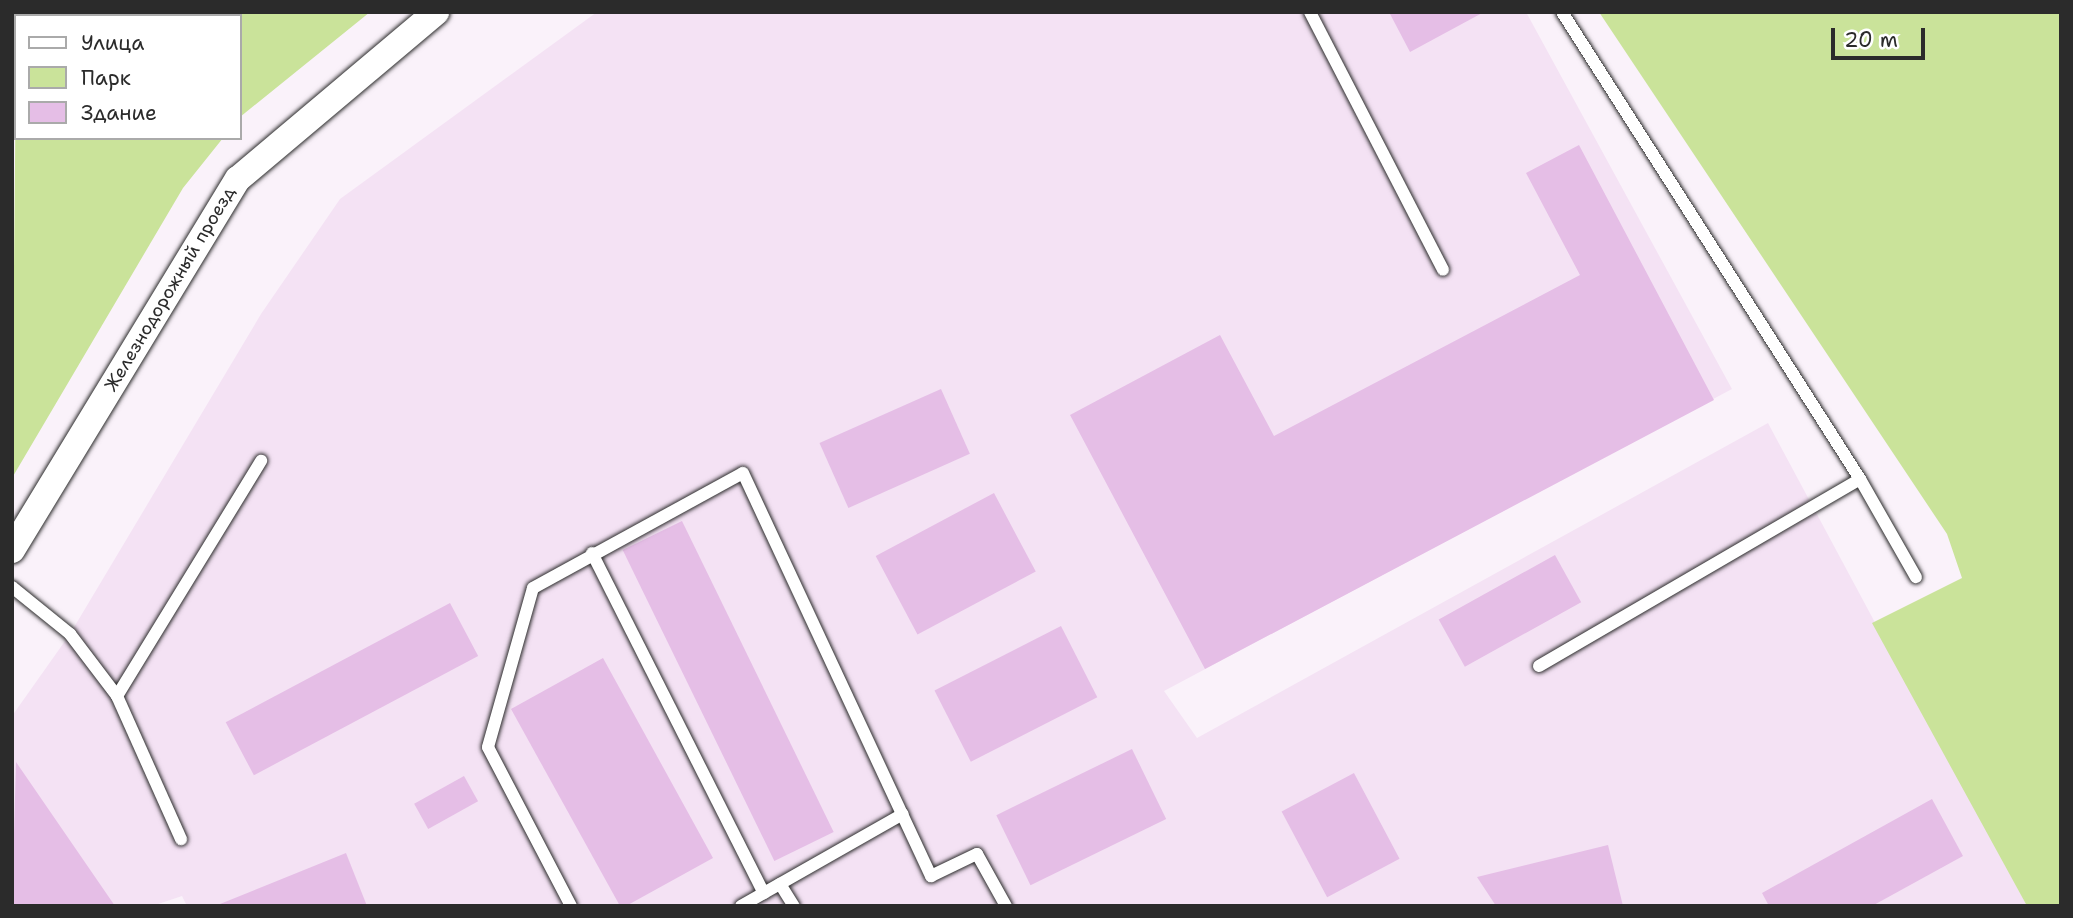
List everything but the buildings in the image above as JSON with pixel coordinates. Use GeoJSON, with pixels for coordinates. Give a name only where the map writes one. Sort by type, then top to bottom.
{"type":"FeatureCollection","features":[{"type":"Feature","properties":{"kind":"street","name":"Железнодорожный проезд"},"geometry":{"type":"LineString","coordinates":[[12,550],[238,179],[436,12]]}},
{"type":"Feature","properties":{"kind":"lane"},"geometry":{"type":"LineString","coordinates":[[1310,12],[1443,270]]}},
{"type":"Feature","properties":{"kind":"lane"},"geometry":{"type":"LineString","coordinates":[[1562,12],[1860,479],[1916,577]]}},
{"type":"Feature","properties":{"kind":"lane"},"geometry":{"type":"LineString","coordinates":[[117,696],[261,461]]}},
{"type":"Feature","properties":{"kind":"lane"},"geometry":{"type":"LineString","coordinates":[[571,906],[488,747],[533,588],[592,553],[743,473],[931,876],[977,854],[1006,906]]}},
{"type":"Feature","properties":{"kind":"lane"},"geometry":{"type":"LineString","coordinates":[[1539,666],[1860,479]]}},
{"type":"Feature","properties":{"kind":"lane"},"geometry":{"type":"LineString","coordinates":[[592,553],[764,893]]}},
{"type":"Feature","properties":{"kind":"lane"},"geometry":{"type":"LineString","coordinates":[[12,587],[70,634],[117,696],[181,839]]}},
{"type":"Feature","properties":{"kind":"lane"},"geometry":{"type":"LineString","coordinates":[[741,906],[902,814]]}},
{"type":"Feature","properties":{"kind":"lane"},"geometry":{"type":"LineString","coordinates":[[780,884],[793,906]]}},
{"type":"Feature","properties":{"kind":"shaded area"},"geometry":{"type":"Polygon","coordinates":[[[597,12],[1526,12],[1732,389],[1164,691],[1197,738],[1768,423],[2027,906],[187,906],[182,896],[152,906],[12,906],[12,716],[70,634],[261,314],[340,199],[597,12]]]}},
{"type":"Feature","properties":{"kind":"green space"},"geometry":{"type":"Polygon","coordinates":[[[370,12],[242,115],[242,14],[64,14],[370,12]]]}},
{"type":"Feature","properties":{"kind":"green space"},"geometry":{"type":"Polygon","coordinates":[[[1599,12],[2061,12],[2061,906],[2027,906],[1872,623],[1962,578],[1947,534],[1599,12]]]}},
{"type":"Feature","properties":{"kind":"green space"},"geometry":{"type":"Polygon","coordinates":[[[15,140],[221,140],[183,188],[12,478],[15,140]]]}}]}
